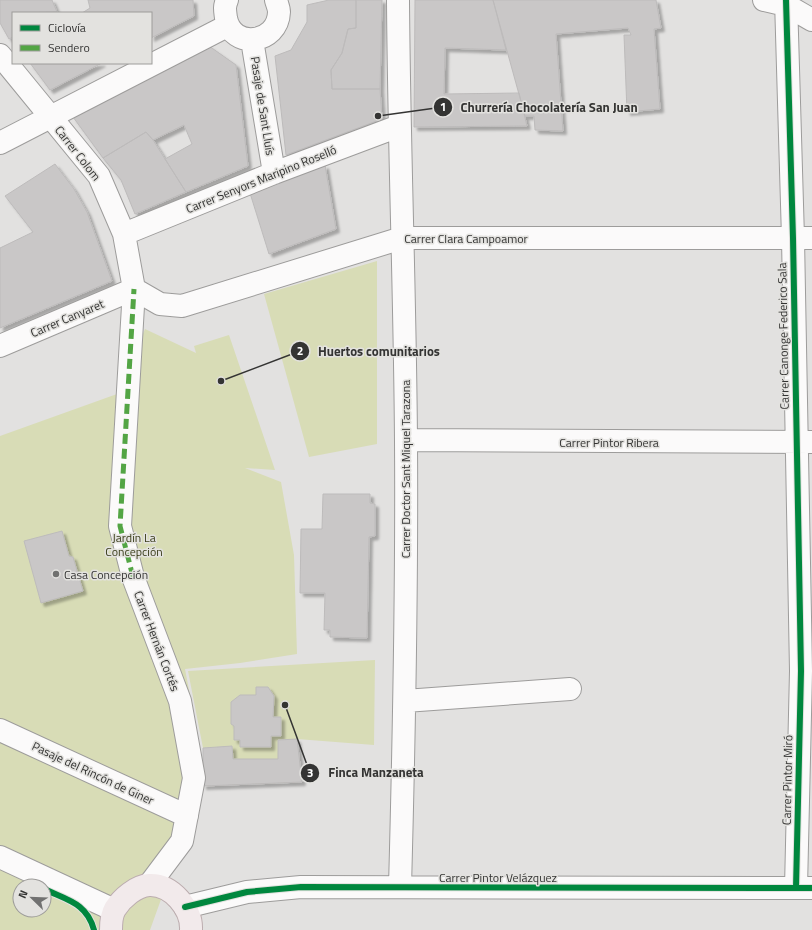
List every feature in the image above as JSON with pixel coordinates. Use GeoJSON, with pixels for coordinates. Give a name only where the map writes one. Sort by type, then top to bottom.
{"type":"FeatureCollection","features":[{"type":"Feature","properties":{"kind":"main road"},"geometry":{"type":"LineString","coordinates":[[112,920],[129,893],[149,885],[164,889],[177,896],[185,907],[192,930]]}},
{"type":"Feature","properties":{"kind":"street"},"geometry":{"type":"LineString","coordinates":[[227,0],[224,6],[228,26],[237,36],[252,40],[265,36],[274,28],[279,12],[276,0]]}},
{"type":"Feature","properties":{"kind":"street","name":"Carrer Doctor Sant Miquel Tarazona"},"geometry":{"type":"LineString","coordinates":[[398,0],[399,126],[406,440],[405,701],[400,887]]}},
{"type":"Feature","properties":{"kind":"street"},"geometry":{"type":"LineString","coordinates":[[764,0],[786,2],[812,20]]}},
{"type":"Feature","properties":{"kind":"street","name":"Carrer Canonge Federico Sala"},"geometry":{"type":"LineString","coordinates":[[786,2],[803,238],[806,671]]}},
{"type":"Feature","properties":{"kind":"street"},"geometry":{"type":"LineString","coordinates":[[0,143],[228,26]]}},
{"type":"Feature","properties":{"kind":"street","name":"Pasaje de Sant Lluís"},"geometry":{"type":"LineString","coordinates":[[252,40],[274,173]]}},
{"type":"Feature","properties":{"kind":"street","name":"Carrer Colom"},"geometry":{"type":"LineString","coordinates":[[0,55],[98,176],[124,234],[134,289]]}},
{"type":"Feature","properties":{"kind":"street","name":"Carrer Senyors Maripino Roselló"},"geometry":{"type":"LineString","coordinates":[[124,234],[274,173],[399,126]]}},
{"type":"Feature","properties":{"kind":"street","name":"Carrer Clara Campoamor"},"geometry":{"type":"LineString","coordinates":[[134,289],[160,304],[182,306],[402,238],[803,238]]}},
{"type":"Feature","properties":{"kind":"street","name":"Carrer Canyaret"},"geometry":{"type":"LineString","coordinates":[[0,346],[134,289]]}},
{"type":"Feature","properties":{"kind":"street","name":"Carrer Hernán Cortés"},"geometry":{"type":"LineString","coordinates":[[134,289],[120,526],[133,577],[180,701],[194,778],[182,841],[149,885]]}},
{"type":"Feature","properties":{"kind":"street","name":"Carrer Pintor Ribera"},"geometry":{"type":"LineString","coordinates":[[406,440],[804,443]]}},
{"type":"Feature","properties":{"kind":"street","name":"Carrer Pintor Miró"},"geometry":{"type":"LineString","coordinates":[[804,888],[806,671]]}},
{"type":"Feature","properties":{"kind":"street"},"geometry":{"type":"LineString","coordinates":[[405,701],[570,689]]}},
{"type":"Feature","properties":{"kind":"street","name":"Pasaje del Rincón de Giner"},"geometry":{"type":"LineString","coordinates":[[0,730],[187,816]]}},
{"type":"Feature","properties":{"kind":"street"},"geometry":{"type":"LineString","coordinates":[[0,857],[112,920]]}},
{"type":"Feature","properties":{"kind":"street","name":"Carrer Pintor Velázquez"},"geometry":{"type":"LineString","coordinates":[[185,907],[247,892],[301,887],[804,888]]}},
{"type":"Feature","properties":{"kind":"green space"},"geometry":{"type":"Polygon","coordinates":[[[377,261],[377,444],[309,457],[264,294],[377,261]]]}},
{"type":"Feature","properties":{"kind":"green space","name":"Jardín La Concepción"},"geometry":{"type":"Polygon","coordinates":[[[145,329],[196,353],[194,346],[229,335],[275,470],[245,468],[281,482],[294,555],[297,654],[240,663],[185,669],[197,732],[197,801],[187,816],[182,841],[150,930],[0,930],[0,436],[117,394],[145,329]]]}},
{"type":"Feature","properties":{"kind":"green space"},"geometry":{"type":"Polygon","coordinates":[[[375,660],[374,745],[297,739],[302,782],[203,786],[203,748],[188,671],[375,660]]]}},
{"type":"Feature","properties":{"kind":"building"},"geometry":{"type":"Polygon","coordinates":[[[0,0],[52,0],[57,12],[12,12],[12,38],[9,39],[0,23],[0,0]]]}},
{"type":"Feature","properties":{"kind":"building"},"geometry":{"type":"Polygon","coordinates":[[[88,0],[193,0],[194,16],[152,37],[152,12],[84,12],[90,8],[88,0]]]}},
{"type":"Feature","properties":{"kind":"building"},"geometry":{"type":"Polygon","coordinates":[[[329,0],[356,0],[356,28],[348,29],[342,53],[331,70],[332,89],[380,89],[382,119],[286,155],[275,56],[291,50],[307,22],[307,5],[329,0]]]}},
{"type":"Feature","properties":{"kind":"building"},"geometry":{"type":"Polygon","coordinates":[[[356,0],[382,0],[380,89],[332,89],[331,70],[342,53],[348,29],[356,28],[356,0]]]}},
{"type":"Feature","properties":{"kind":"building"},"geometry":{"type":"Polygon","coordinates":[[[415,0],[493,0],[506,50],[445,48],[444,94],[519,93],[527,126],[414,127],[415,0]]]}},
{"type":"Feature","properties":{"kind":"building"},"geometry":{"type":"Polygon","coordinates":[[[493,0],[656,0],[661,28],[654,29],[660,109],[627,112],[624,35],[631,35],[628,28],[556,34],[563,131],[535,130],[534,116],[525,116],[493,0]]]}},
{"type":"Feature","properties":{"kind":"building"},"geometry":{"type":"Polygon","coordinates":[[[209,46],[236,65],[248,166],[186,192],[165,159],[192,144],[184,125],[153,140],[146,132],[103,158],[73,117],[209,46]]]}},
{"type":"Feature","properties":{"kind":"building"},"geometry":{"type":"Polygon","coordinates":[[[31,64],[100,64],[50,90],[31,64]]]}},
{"type":"Feature","properties":{"kind":"building"},"geometry":{"type":"Polygon","coordinates":[[[146,132],[153,140],[186,192],[135,214],[121,180],[103,158],[146,132]]]}},
{"type":"Feature","properties":{"kind":"building"},"geometry":{"type":"Polygon","coordinates":[[[55,164],[74,189],[87,212],[112,281],[0,328],[0,248],[33,232],[5,196],[55,164]]]}},
{"type":"Feature","properties":{"kind":"building"},"geometry":{"type":"Polygon","coordinates":[[[325,165],[336,229],[269,254],[250,193],[325,165]]]}},
{"type":"Feature","properties":{"kind":"building"},"geometry":{"type":"Polygon","coordinates":[[[323,494],[370,494],[370,503],[375,504],[375,536],[369,537],[367,638],[330,637],[330,630],[324,630],[325,593],[300,593],[301,529],[322,529],[323,494]]]}},
{"type":"Feature","properties":{"kind":"building","name":"Casa Concepción"},"geometry":{"type":"Polygon","coordinates":[[[62,531],[69,556],[73,557],[83,591],[41,603],[24,541],[62,531]]]}},
{"type":"Feature","properties":{"kind":"building"},"geometry":{"type":"Polygon","coordinates":[[[256,687],[268,687],[274,696],[273,717],[281,717],[281,736],[271,736],[271,747],[240,747],[240,740],[234,740],[234,726],[231,724],[231,702],[240,695],[256,695],[256,687]]]}},
{"type":"Feature","properties":{"kind":"building"},"geometry":{"type":"Polygon","coordinates":[[[297,739],[302,782],[203,786],[203,748],[232,746],[233,759],[278,759],[278,740],[297,739]]]}},
{"type":"Feature","properties":{"kind":"marked path"},"geometry":{"type":"LineString","coordinates":[[133,577],[120,526],[134,289]]}},
{"type":"Feature","properties":{"kind":"cycle path"},"geometry":{"type":"LineString","coordinates":[[786,0],[793,238],[801,671],[796,888]]}},
{"type":"Feature","properties":{"kind":"cycle path"},"geometry":{"type":"LineString","coordinates":[[185,907],[247,892],[301,887],[812,888]]}},
{"type":"Feature","properties":{"kind":"cycle path"},"geometry":{"type":"LineString","coordinates":[[52,893],[81,908],[91,921],[94,930]]}},
{"type":"Feature","properties":{"kind":"place","name":"Churrería Chocolatería San Juan"},"geometry":{"type":"Point","coordinates":[378,116]}},
{"type":"Feature","properties":{"kind":"place","name":"Huertos comunitarios"},"geometry":{"type":"Point","coordinates":[221,381]}},
{"type":"Feature","properties":{"kind":"place","name":"Casa Concepción"},"geometry":{"type":"Point","coordinates":[56,574]}},
{"type":"Feature","properties":{"kind":"place","name":"Finca Manzaneta"},"geometry":{"type":"Point","coordinates":[285,705]}}]}
